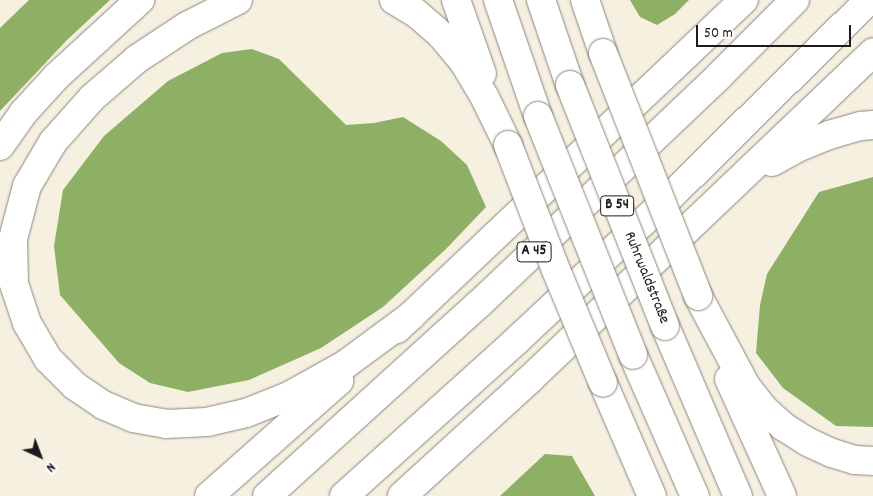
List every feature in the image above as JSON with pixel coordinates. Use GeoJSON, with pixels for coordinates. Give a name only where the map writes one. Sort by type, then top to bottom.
{"type":"FeatureCollection","features":[{"type":"Feature","properties":{"kind":"highway"},"geometry":{"type":"LineString","coordinates":[[0,146],[24,112],[57,76],[140,0]]}},
{"type":"Feature","properties":{"kind":"highway"},"geometry":{"type":"LineString","coordinates":[[238,0],[187,26],[137,59],[92,98],[53,142],[27,186],[13,239],[14,284],[27,323],[48,359],[75,386],[103,405],[133,418],[166,424],[207,422],[246,414],[289,396],[346,364],[411,316]]}},
{"type":"Feature","properties":{"kind":"highway"},"geometry":{"type":"LineString","coordinates":[[394,0],[416,13],[429,24],[463,61],[484,96],[508,145]]}},
{"type":"Feature","properties":{"kind":"highway"},"geometry":{"type":"LineString","coordinates":[[456,0],[508,145],[556,270],[602,383],[652,496]]}},
{"type":"Feature","properties":{"kind":"highway","name":"B 54"},"geometry":{"type":"LineString","coordinates":[[498,0],[538,116],[633,355],[695,496]]}},
{"type":"Feature","properties":{"kind":"highway","name":"Ruhrwaldstraße"},"geometry":{"type":"LineString","coordinates":[[541,0],[570,85],[665,326],[738,496]]}},
{"type":"Feature","properties":{"kind":"highway"},"geometry":{"type":"LineString","coordinates":[[585,0],[603,53],[734,393],[782,496]]}},
{"type":"Feature","properties":{"kind":"highway"},"geometry":{"type":"LineString","coordinates":[[209,496],[411,316],[744,0]]}},
{"type":"Feature","properties":{"kind":"highway","name":"A 45"},"geometry":{"type":"LineString","coordinates":[[267,496],[479,304],[720,75],[795,0]]}},
{"type":"Feature","properties":{"kind":"highway"},"geometry":{"type":"LineString","coordinates":[[344,496],[516,341],[670,197],[869,0]]}},
{"type":"Feature","properties":{"kind":"highway"},"geometry":{"type":"LineString","coordinates":[[407,492],[722,198],[873,52]]}},
{"type":"Feature","properties":{"kind":"highway"},"geometry":{"type":"LineString","coordinates":[[722,198],[757,171],[798,148],[829,135],[861,126],[873,125]]}},
{"type":"Feature","properties":{"kind":"highway"},"geometry":{"type":"LineString","coordinates":[[698,296],[746,386],[765,410],[784,427],[808,442],[855,460],[873,461]]}},
{"type":"Feature","properties":{"kind":"green space"},"geometry":{"type":"Polygon","coordinates":[[[29,0],[110,0],[67,40],[0,111],[0,28],[29,0]]]}},
{"type":"Feature","properties":{"kind":"green space"},"geometry":{"type":"Polygon","coordinates":[[[630,0],[689,0],[675,14],[657,25],[640,17],[630,0]]]}},
{"type":"Feature","properties":{"kind":"green space"},"geometry":{"type":"Polygon","coordinates":[[[252,49],[279,59],[346,125],[374,123],[403,117],[441,141],[467,165],[486,207],[446,249],[383,307],[321,348],[249,380],[188,392],[150,383],[119,363],[60,295],[54,246],[63,190],[104,136],[168,81],[222,53],[252,49]]]}},
{"type":"Feature","properties":{"kind":"green space"},"geometry":{"type":"Polygon","coordinates":[[[873,177],[873,427],[836,426],[783,388],[756,353],[760,305],[767,274],[819,192],[873,177]]]}},
{"type":"Feature","properties":{"kind":"green space"},"geometry":{"type":"Polygon","coordinates":[[[545,454],[572,456],[595,496],[500,496],[545,454]]]}}]}
